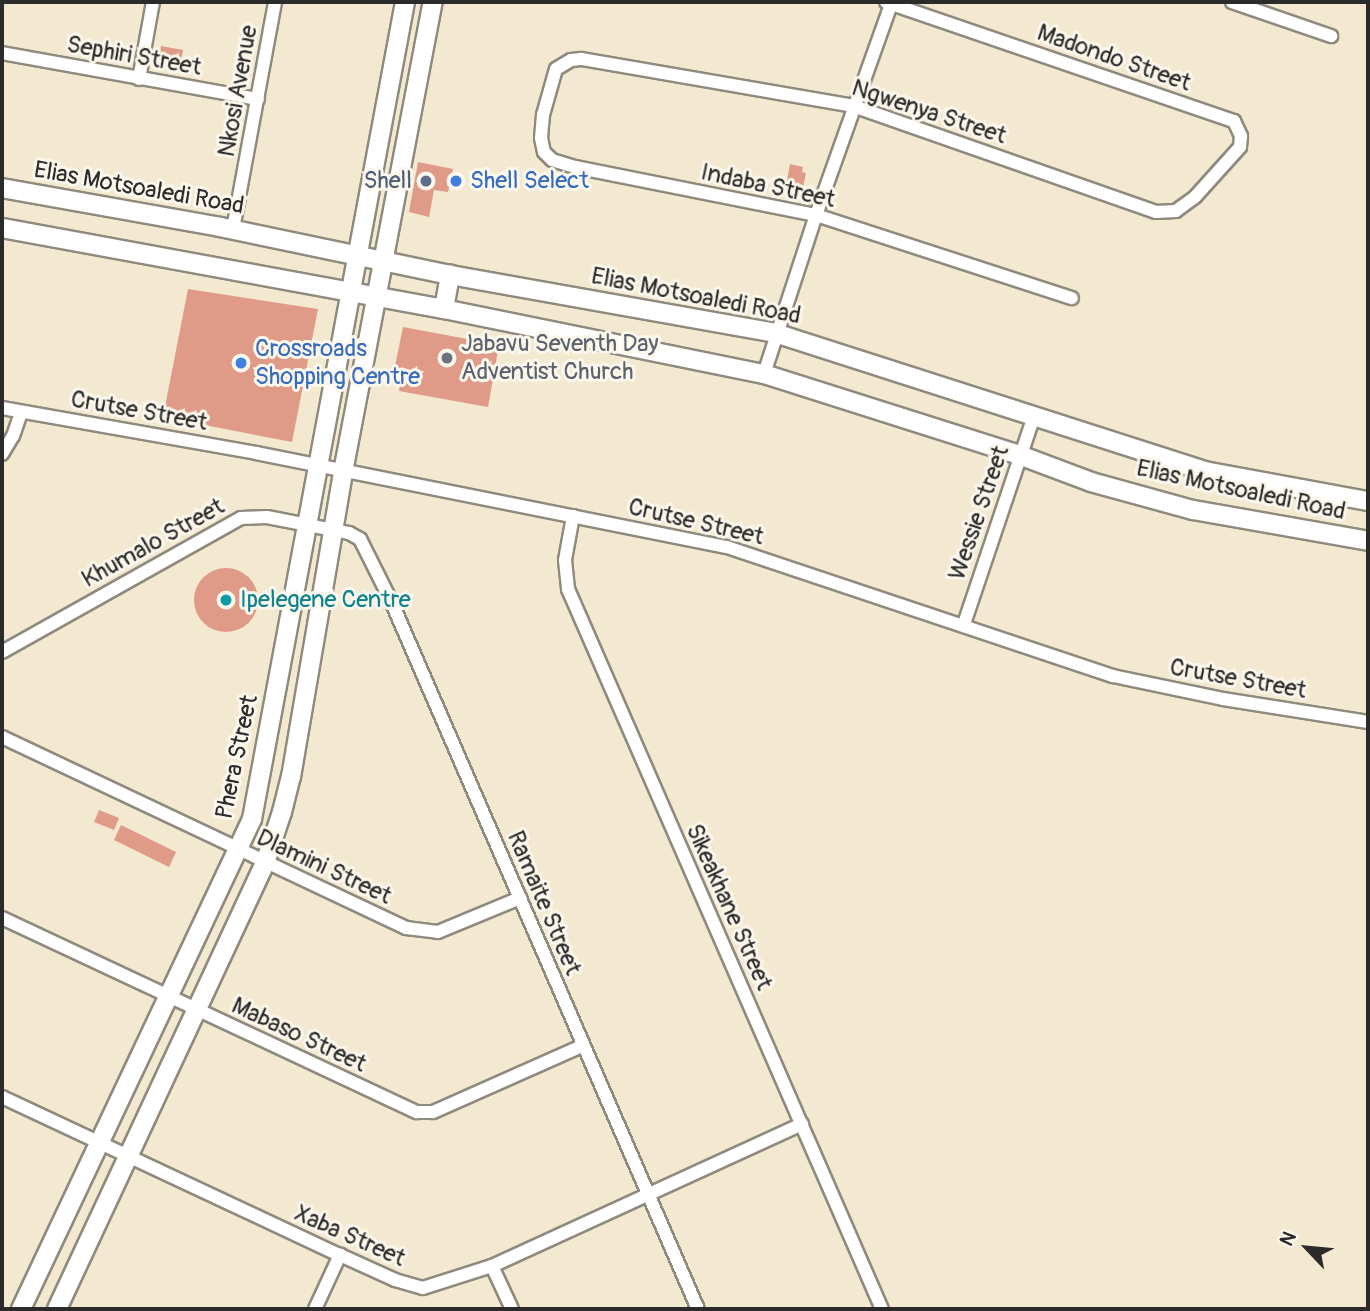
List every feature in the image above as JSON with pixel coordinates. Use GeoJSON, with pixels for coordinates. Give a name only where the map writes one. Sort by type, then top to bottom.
{"type":"FeatureCollection","features":[{"type":"Feature","properties":{"kind":"main road","name":"Phera Street"},"geometry":{"type":"LineString","coordinates":[[20,1309],[251,819],[405,2]]}},
{"type":"Feature","properties":{"kind":"main road"},"geometry":{"type":"LineString","coordinates":[[57,1309],[265,863],[291,777],[343,472],[433,2]]}},
{"type":"Feature","properties":{"kind":"main road"},"geometry":{"type":"LineString","coordinates":[[380,142],[406,146]]}},
{"type":"Feature","properties":{"kind":"main road","name":"Elias Motsoaledi Road"},"geometry":{"type":"LineString","coordinates":[[2,188],[233,229],[450,275],[775,333],[1034,416],[1106,442],[1205,471],[1368,502]]}},
{"type":"Feature","properties":{"kind":"main road","name":"Elias Motsoaledi Road"},"geometry":{"type":"LineString","coordinates":[[2,228],[444,309],[764,374],[1022,456],[1091,482],[1193,510],[1368,541]]}},
{"type":"Feature","properties":{"kind":"main road"},"geometry":{"type":"LineString","coordinates":[[444,309],[450,275]]}},
{"type":"Feature","properties":{"kind":"street"},"geometry":{"type":"LineString","coordinates":[[139,79],[153,2]]}},
{"type":"Feature","properties":{"kind":"street","name":"Nkosi Avenue"},"geometry":{"type":"LineString","coordinates":[[233,229],[275,2]]}},
{"type":"Feature","properties":{"kind":"street"},"geometry":{"type":"LineString","coordinates":[[764,374],[775,333],[890,2]]}},
{"type":"Feature","properties":{"kind":"street","name":"Madondo Street"},"geometry":{"type":"LineString","coordinates":[[890,2],[1234,121],[1241,136]]}},
{"type":"Feature","properties":{"kind":"street"},"geometry":{"type":"LineString","coordinates":[[1232,2],[1331,36]]}},
{"type":"Feature","properties":{"kind":"street","name":"Sephiri Street"},"geometry":{"type":"LineString","coordinates":[[2,53],[258,99]]}},
{"type":"Feature","properties":{"kind":"street","name":"Ngwenya Street"},"geometry":{"type":"LineString","coordinates":[[564,63],[571,60],[596,61],[854,106],[1156,212],[1176,211],[1195,197],[1240,147],[1241,136]]}},
{"type":"Feature","properties":{"kind":"street","name":"Indaba Street"},"geometry":{"type":"LineString","coordinates":[[564,63],[556,69],[543,115],[541,138],[544,152],[552,160],[816,215],[1072,298]]}},
{"type":"Feature","properties":{"kind":"street","name":"Crutse Street"},"geometry":{"type":"LineString","coordinates":[[2,408],[256,453],[727,547],[1113,676],[1159,687],[1368,722]]}},
{"type":"Feature","properties":{"kind":"street"},"geometry":{"type":"LineString","coordinates":[[2,454],[13,436],[21,413]]}},
{"type":"Feature","properties":{"kind":"street","name":"Wessie Street"},"geometry":{"type":"LineString","coordinates":[[964,624],[1034,416]]}},
{"type":"Feature","properties":{"kind":"street","name":"Sikeakhane Street"},"geometry":{"type":"LineString","coordinates":[[573,516],[565,560],[568,589],[882,1309]]}},
{"type":"Feature","properties":{"kind":"street","name":"Khumalo Street"},"geometry":{"type":"LineString","coordinates":[[2,652],[231,521],[267,517],[334,533]]}},
{"type":"Feature","properties":{"kind":"street","name":"Ramaite Street"},"geometry":{"type":"LineString","coordinates":[[334,533],[355,536],[370,554],[698,1309]]}},
{"type":"Feature","properties":{"kind":"street","name":"Dlamini Street"},"geometry":{"type":"LineString","coordinates":[[2,737],[238,851],[419,932],[438,932],[520,898]]}},
{"type":"Feature","properties":{"kind":"street","name":"Mabaso Street"},"geometry":{"type":"LineString","coordinates":[[2,918],[401,1106],[425,1113],[582,1046]]}},
{"type":"Feature","properties":{"kind":"street","name":"Xaba Street"},"geometry":{"type":"LineString","coordinates":[[2,1097],[395,1280],[423,1287],[492,1266],[802,1125]]}},
{"type":"Feature","properties":{"kind":"street"},"geometry":{"type":"LineString","coordinates":[[315,1309],[340,1255]]}},
{"type":"Feature","properties":{"kind":"street"},"geometry":{"type":"LineString","coordinates":[[492,1266],[512,1309]]}},
{"type":"Feature","properties":{"kind":"building"},"geometry":{"type":"Polygon","coordinates":[[[161,46],[183,50],[179,70],[158,65],[161,46]]]}},
{"type":"Feature","properties":{"kind":"building"},"geometry":{"type":"Polygon","coordinates":[[[418,162],[453,169],[448,192],[434,190],[429,217],[409,212],[418,162]]]}},
{"type":"Feature","properties":{"kind":"building"},"geometry":{"type":"Polygon","coordinates":[[[790,164],[803,167],[802,172],[806,173],[802,192],[797,191],[796,194],[785,192],[790,164]]]}},
{"type":"Feature","properties":{"kind":"building","name":"Crossroads Shopping Centre"},"geometry":{"type":"Polygon","coordinates":[[[188,289],[318,309],[292,442],[163,417],[188,289]]]}},
{"type":"Feature","properties":{"kind":"building","name":"Jabavu Seventh Day Adventist Church"},"geometry":{"type":"Polygon","coordinates":[[[403,327],[499,345],[488,407],[399,391],[402,373],[394,371],[403,327]]]}},
{"type":"Feature","properties":{"kind":"building","name":"Ipelegene Centre"},"geometry":{"type":"Polygon","coordinates":[[[226,568],[249,577],[258,600],[249,623],[226,632],[203,623],[194,600],[203,577],[226,568]]]}},
{"type":"Feature","properties":{"kind":"building"},"geometry":{"type":"Polygon","coordinates":[[[99,810],[119,818],[114,830],[94,822],[99,810]]]}},
{"type":"Feature","properties":{"kind":"building"},"geometry":{"type":"Polygon","coordinates":[[[121,825],[176,852],[169,867],[114,840],[121,825]]]}},
{"type":"Feature","properties":{"kind":"place","name":"Shell"},"geometry":{"type":"Point","coordinates":[426,181]}},
{"type":"Feature","properties":{"kind":"place","name":"Shell Select"},"geometry":{"type":"Point","coordinates":[456,181]}},
{"type":"Feature","properties":{"kind":"place","name":"Jabavu Seventh Day Adventist Church"},"geometry":{"type":"Point","coordinates":[447,358]}},
{"type":"Feature","properties":{"kind":"place","name":"Crossroads Shopping Centre"},"geometry":{"type":"Point","coordinates":[241,363]}},
{"type":"Feature","properties":{"kind":"place","name":"Ipelegene Centre"},"geometry":{"type":"Point","coordinates":[226,600]}}]}
